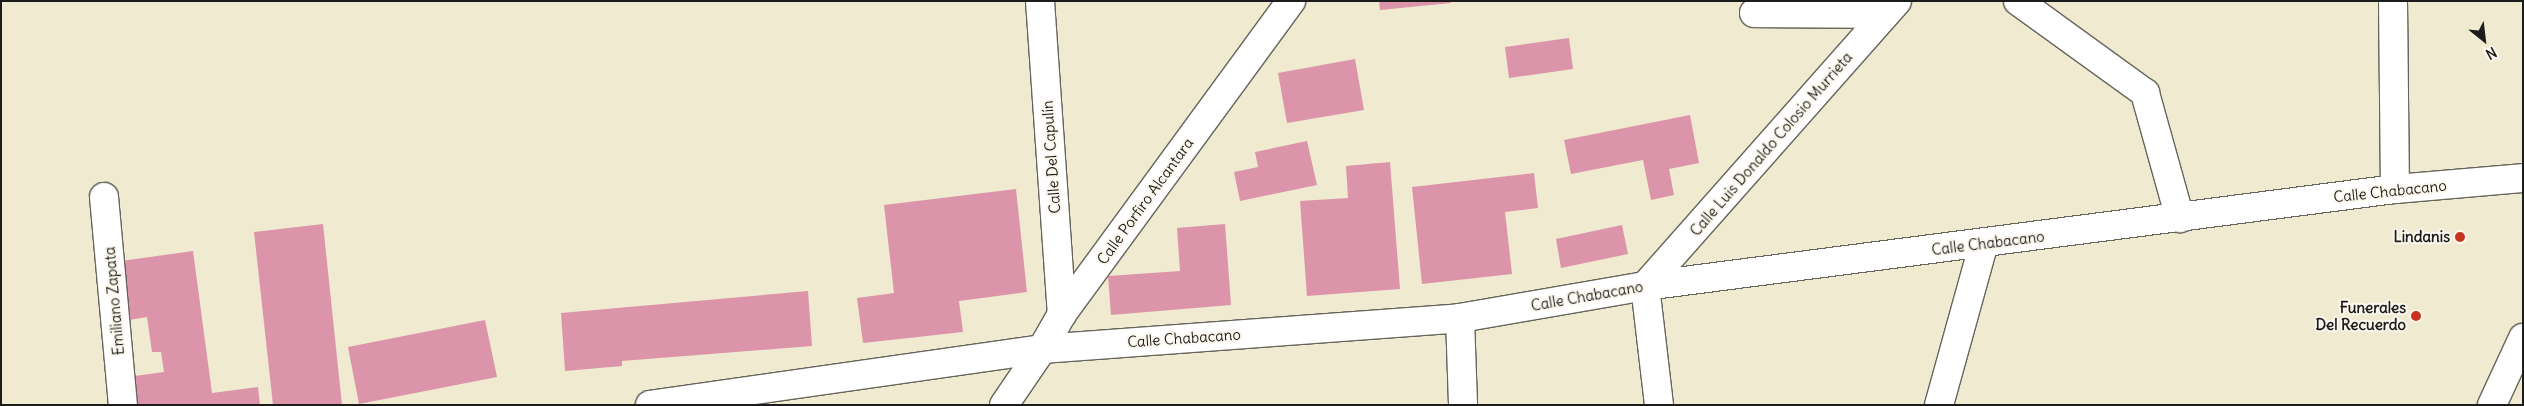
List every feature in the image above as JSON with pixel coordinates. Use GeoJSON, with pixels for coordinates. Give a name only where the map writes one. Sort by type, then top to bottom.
{"type":"FeatureCollection","features":[{"type":"Feature","properties":{"kind":"street","name":"Calle Del Capulín"},"geometry":{"type":"LineString","coordinates":[[1040,1],[1062,314]]}},
{"type":"Feature","properties":{"kind":"street","name":"Calle Porfiro Alcantara"},"geometry":{"type":"LineString","coordinates":[[1004,405],[1042,349],[1062,314],[1292,1]]}},
{"type":"Feature","properties":{"kind":"street"},"geometry":{"type":"LineString","coordinates":[[2018,1],[2145,93],[2180,218]]}},
{"type":"Feature","properties":{"kind":"street"},"geometry":{"type":"LineString","coordinates":[[2393,1],[2395,189]]}},
{"type":"Feature","properties":{"kind":"street"},"geometry":{"type":"LineString","coordinates":[[1754,13],[1891,8]]}},
{"type":"Feature","properties":{"kind":"street","name":"Calle Luis Donaldo Colosio Murrieta"},"geometry":{"type":"LineString","coordinates":[[1645,286],[1891,8]]}},
{"type":"Feature","properties":{"kind":"street","name":"Calle Chabacano"},"geometry":{"type":"LineString","coordinates":[[650,405],[1042,349],[1460,318],[1645,286],[1984,244],[2395,189],[2523,178]]}},
{"type":"Feature","properties":{"kind":"street","name":"Emiliano Zapata"},"geometry":{"type":"LineString","coordinates":[[104,197],[123,405]]}},
{"type":"Feature","properties":{"kind":"street"},"geometry":{"type":"LineString","coordinates":[[1939,405],[1984,244]]}},
{"type":"Feature","properties":{"kind":"street"},"geometry":{"type":"LineString","coordinates":[[1645,286],[1659,405]]}},
{"type":"Feature","properties":{"kind":"street"},"geometry":{"type":"LineString","coordinates":[[1460,318],[1463,405]]}},
{"type":"Feature","properties":{"kind":"street"},"geometry":{"type":"LineString","coordinates":[[2492,405],[2523,338]]}},
{"type":"Feature","properties":{"kind":"building"},"geometry":{"type":"Polygon","coordinates":[[[1379,1],[1451,1],[1451,3],[1380,10],[1379,1]]]}},
{"type":"Feature","properties":{"kind":"building"},"geometry":{"type":"Polygon","coordinates":[[[1569,38],[1573,69],[1509,78],[1505,47],[1569,38]]]}},
{"type":"Feature","properties":{"kind":"building"},"geometry":{"type":"Polygon","coordinates":[[[1355,59],[1364,110],[1287,123],[1278,73],[1355,59]]]}},
{"type":"Feature","properties":{"kind":"building"},"geometry":{"type":"Polygon","coordinates":[[[1690,115],[1699,163],[1669,169],[1674,195],[1651,200],[1643,160],[1571,174],[1564,140],[1690,115]]]}},
{"type":"Feature","properties":{"kind":"building"},"geometry":{"type":"Polygon","coordinates":[[[1307,141],[1317,185],[1240,201],[1234,172],[1258,167],[1255,152],[1307,141]]]}},
{"type":"Feature","properties":{"kind":"building"},"geometry":{"type":"Polygon","coordinates":[[[1390,162],[1400,289],[1307,296],[1300,201],[1348,198],[1346,166],[1390,162]]]}},
{"type":"Feature","properties":{"kind":"building"},"geometry":{"type":"Polygon","coordinates":[[[1534,173],[1538,208],[1505,212],[1512,274],[1422,284],[1412,187],[1534,173]]]}},
{"type":"Feature","properties":{"kind":"building"},"geometry":{"type":"Polygon","coordinates":[[[1016,189],[1027,292],[959,301],[963,332],[863,343],[857,298],[894,293],[884,205],[1016,189]]]}},
{"type":"Feature","properties":{"kind":"building"},"geometry":{"type":"Polygon","coordinates":[[[323,224],[342,405],[273,405],[254,232],[323,224]]]}},
{"type":"Feature","properties":{"kind":"building"},"geometry":{"type":"Polygon","coordinates":[[[1225,224],[1231,305],[1111,315],[1108,276],[1180,271],[1177,228],[1225,224]]]}},
{"type":"Feature","properties":{"kind":"building"},"geometry":{"type":"Polygon","coordinates":[[[1622,225],[1628,254],[1561,268],[1556,239],[1622,225]]]}},
{"type":"Feature","properties":{"kind":"building"},"geometry":{"type":"Polygon","coordinates":[[[193,251],[212,393],[258,387],[260,405],[130,405],[127,377],[164,372],[161,352],[152,352],[147,317],[129,320],[121,261],[193,251]]]}},
{"type":"Feature","properties":{"kind":"building"},"geometry":{"type":"Polygon","coordinates":[[[808,291],[812,346],[622,361],[622,366],[565,371],[561,313],[808,291]]]}},
{"type":"Feature","properties":{"kind":"building"},"geometry":{"type":"Polygon","coordinates":[[[485,320],[497,377],[359,404],[348,347],[485,320]]]}},
{"type":"Feature","properties":{"kind":"place","name":"Lindanis"},"geometry":{"type":"Point","coordinates":[2460,237]}},
{"type":"Feature","properties":{"kind":"place","name":"Funerales Del Recuerdo"},"geometry":{"type":"Point","coordinates":[2416,316]}}]}
